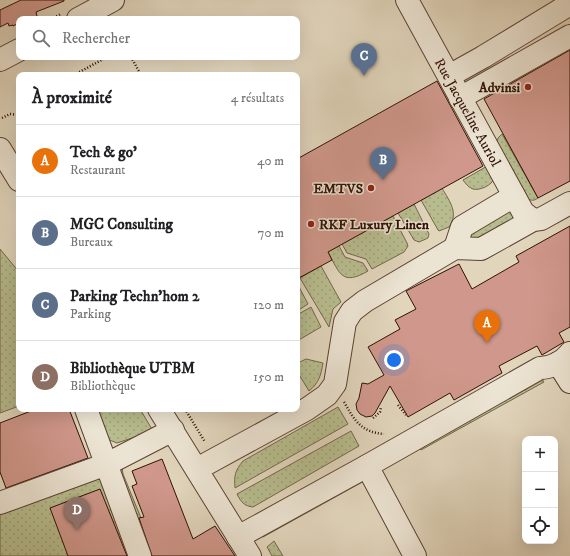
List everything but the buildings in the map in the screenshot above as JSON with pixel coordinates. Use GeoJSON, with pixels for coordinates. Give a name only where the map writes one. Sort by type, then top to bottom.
{"type":"FeatureCollection","features":[{"type":"Feature","properties":{"kind":"street"},"geometry":{"type":"LineString","coordinates":[[77,12],[113,0]]}},
{"type":"Feature","properties":{"kind":"street","name":"Rue Jacqueline Auriol"},"geometry":{"type":"LineString","coordinates":[[407,0],[523,212],[533,220]]}},
{"type":"Feature","properties":{"kind":"street"},"geometry":{"type":"LineString","coordinates":[[449,76],[570,4]]}},
{"type":"Feature","properties":{"kind":"street"},"geometry":{"type":"LineString","coordinates":[[460,98],[570,36]]}},
{"type":"Feature","properties":{"kind":"street"},"geometry":{"type":"LineString","coordinates":[[0,60],[16,52]]}},
{"type":"Feature","properties":{"kind":"street"},"geometry":{"type":"LineString","coordinates":[[0,149],[16,175]]}},
{"type":"Feature","properties":{"kind":"street"},"geometry":{"type":"LineString","coordinates":[[455,248],[462,227],[514,196]]}},
{"type":"Feature","properties":{"kind":"street"},"geometry":{"type":"LineString","coordinates":[[197,469],[307,409],[328,395],[335,384],[345,322],[352,311],[365,301],[455,248],[481,249],[533,220],[541,220],[570,204]]}},
{"type":"Feature","properties":{"kind":"street"},"geometry":{"type":"LineString","coordinates":[[238,537],[540,368],[548,368],[564,358],[570,382]]}},
{"type":"Feature","properties":{"kind":"street"},"geometry":{"type":"LineString","coordinates":[[87,412],[140,556]]}},
{"type":"Feature","properties":{"kind":"street"},"geometry":{"type":"LineString","coordinates":[[161,412],[250,556]]}},
{"type":"Feature","properties":{"kind":"street"},"geometry":{"type":"LineString","coordinates":[[0,503],[107,464],[172,430]]}},
{"type":"Feature","properties":{"kind":"street"},"geometry":{"type":"LineString","coordinates":[[367,466],[415,556]]}},
{"type":"Feature","properties":{"kind":"path"},"geometry":{"type":"LineString","coordinates":[[80,72],[102,60]]}},
{"type":"Feature","properties":{"kind":"path"},"geometry":{"type":"LineString","coordinates":[[133,60],[139,72]]}},
{"type":"Feature","properties":{"kind":"path"},"geometry":{"type":"LineString","coordinates":[[2,118],[10,114],[16,115]]}},
{"type":"Feature","properties":{"kind":"path"},"geometry":{"type":"LineString","coordinates":[[342,399],[355,421],[365,429],[374,433],[386,434]]}},
{"type":"Feature","properties":{"kind":"path"},"geometry":{"type":"LineString","coordinates":[[398,405],[406,415]]}},
{"type":"Feature","properties":{"kind":"path"},"geometry":{"type":"LineString","coordinates":[[373,418],[380,412],[381,407]]}},
{"type":"Feature","properties":{"kind":"path"},"geometry":{"type":"LineString","coordinates":[[188,412],[204,442],[211,444]]}},
{"type":"Feature","properties":{"kind":"green space"},"geometry":{"type":"Polygon","coordinates":[[[502,134],[538,198],[537,199],[530,200],[527,198],[497,143],[498,138],[502,134]]]}},
{"type":"Feature","properties":{"kind":"green space"},"geometry":{"type":"Polygon","coordinates":[[[489,165],[494,178],[491,183],[485,187],[473,189],[463,180],[489,165]]]}},
{"type":"Feature","properties":{"kind":"green space"},"geometry":{"type":"Polygon","coordinates":[[[442,188],[452,208],[453,217],[449,227],[439,231],[421,200],[442,188]]]}},
{"type":"Feature","properties":{"kind":"green space"},"geometry":{"type":"Polygon","coordinates":[[[414,204],[429,234],[428,238],[419,242],[414,240],[398,213],[414,204]]]}},
{"type":"Feature","properties":{"kind":"green space"},"geometry":{"type":"Polygon","coordinates":[[[507,208],[517,217],[478,243],[470,240],[468,231],[507,208]]]}},
{"type":"Feature","properties":{"kind":"green space"},"geometry":{"type":"Polygon","coordinates":[[[393,216],[408,246],[404,252],[372,269],[366,259],[347,253],[342,244],[393,216]]]}},
{"type":"Feature","properties":{"kind":"green space"},"geometry":{"type":"Polygon","coordinates":[[[339,246],[345,257],[363,263],[368,271],[352,277],[347,277],[339,272],[328,252],[339,246]]]}},
{"type":"Feature","properties":{"kind":"green space"},"geometry":{"type":"Polygon","coordinates":[[[0,249],[16,268],[16,407],[0,413],[0,249]]]}},
{"type":"Feature","properties":{"kind":"green space"},"geometry":{"type":"Polygon","coordinates":[[[321,266],[341,302],[333,309],[329,327],[300,278],[321,266]]]}},
{"type":"Feature","properties":{"kind":"green space"},"geometry":{"type":"Polygon","coordinates":[[[300,289],[308,304],[300,309],[300,289]]]}},
{"type":"Feature","properties":{"kind":"green space"},"geometry":{"type":"Polygon","coordinates":[[[311,307],[321,327],[300,339],[300,313],[311,307]]]}},
{"type":"Feature","properties":{"kind":"green space"},"geometry":{"type":"Polygon","coordinates":[[[306,359],[323,363],[319,378],[309,391],[300,376],[300,362],[306,359]]]}},
{"type":"Feature","properties":{"kind":"green space"},"geometry":{"type":"Polygon","coordinates":[[[541,378],[544,382],[421,450],[419,447],[541,378]]]}},
{"type":"Feature","properties":{"kind":"green space"},"geometry":{"type":"Polygon","coordinates":[[[338,407],[348,424],[235,488],[236,473],[243,461],[338,407]]]}},
{"type":"Feature","properties":{"kind":"green space"},"geometry":{"type":"Polygon","coordinates":[[[90,412],[142,412],[153,431],[117,443],[107,439],[90,412]]]}},
{"type":"Feature","properties":{"kind":"green space"},"geometry":{"type":"Polygon","coordinates":[[[351,431],[359,446],[253,507],[245,505],[237,494],[351,431]]]}},
{"type":"Feature","properties":{"kind":"green space"},"geometry":{"type":"Polygon","coordinates":[[[116,466],[122,467],[123,474],[141,518],[135,520],[116,466]]]}},
{"type":"Feature","properties":{"kind":"green space"},"geometry":{"type":"Polygon","coordinates":[[[100,475],[133,556],[0,556],[0,508],[100,475]]]}},
{"type":"Feature","properties":{"kind":"green space"},"geometry":{"type":"Polygon","coordinates":[[[364,477],[366,480],[263,537],[267,532],[364,477]]]}},
{"type":"Feature","properties":{"kind":"green space"},"geometry":{"type":"Polygon","coordinates":[[[274,541],[283,556],[272,556],[267,547],[274,541]]]}},
{"type":"Feature","properties":{"kind":"place","name":"Parking Techn'hom 2"},"geometry":{"type":"Point","coordinates":[364,76]}},
{"type":"Feature","properties":{"kind":"place","name":"Advinsi"},"geometry":{"type":"Point","coordinates":[528,87]}},
{"type":"Feature","properties":{"kind":"place","name":"MGC Consulting"},"geometry":{"type":"Point","coordinates":[383,180]}},
{"type":"Feature","properties":{"kind":"place","name":"EMTVS"},"geometry":{"type":"Point","coordinates":[371,188]}},
{"type":"Feature","properties":{"kind":"place","name":"RKF Luxury Linen"},"geometry":{"type":"Point","coordinates":[311,224]}},
{"type":"Feature","properties":{"kind":"place","name":"Tech & go'"},"geometry":{"type":"Point","coordinates":[487,343]}},
{"type":"Feature","properties":{"kind":"place","name":"Bibliothèque UTBM"},"geometry":{"type":"Point","coordinates":[77,530]}}]}
